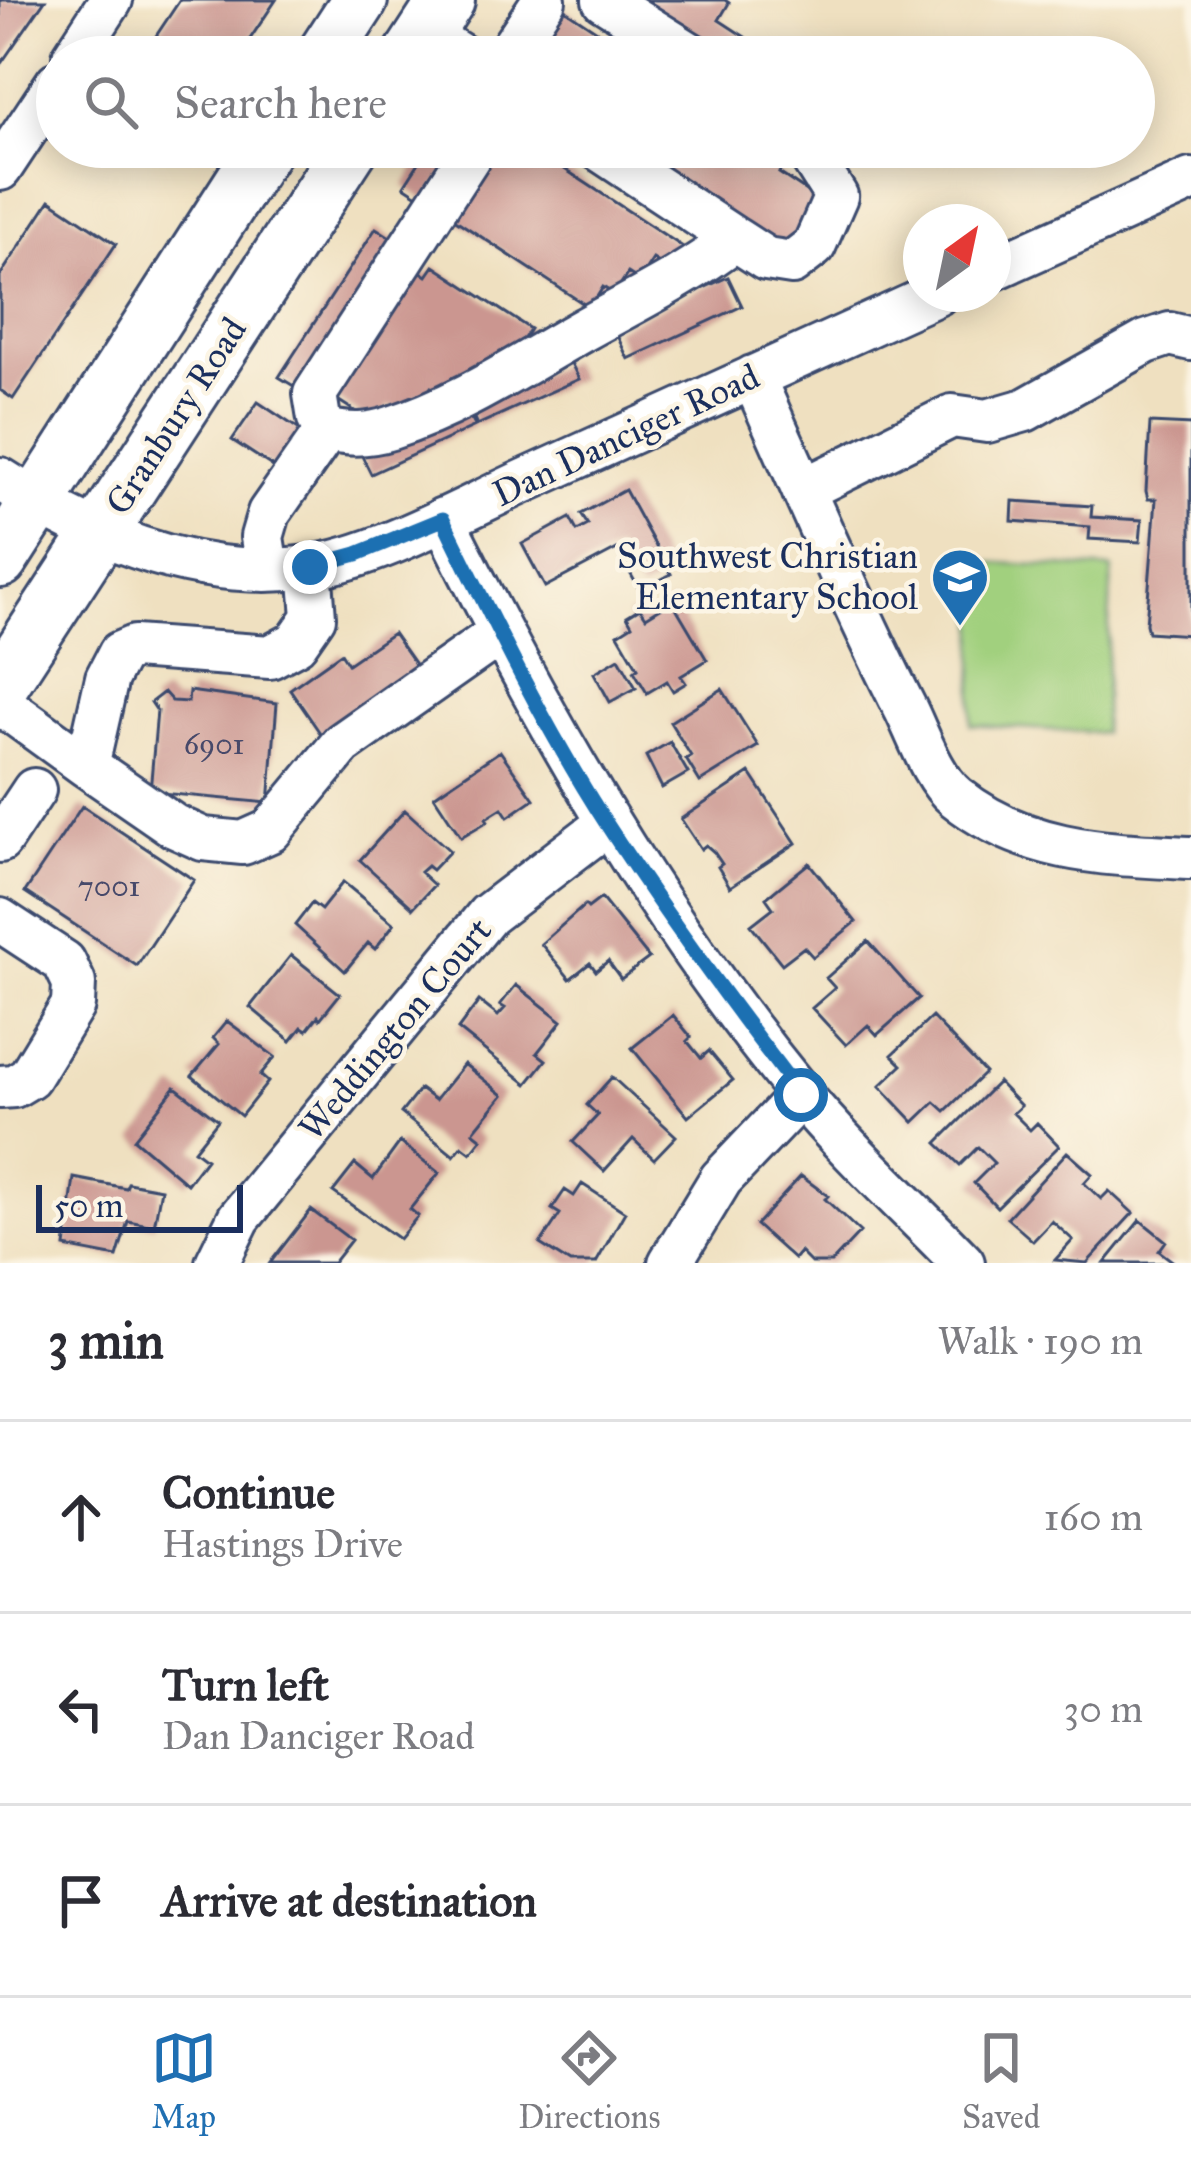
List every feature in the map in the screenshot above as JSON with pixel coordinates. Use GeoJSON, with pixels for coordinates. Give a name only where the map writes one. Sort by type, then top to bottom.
{"type":"FeatureCollection","features":[{"type":"Feature","properties":{"kind":"main road"},"geometry":{"type":"LineString","coordinates":[[337,36],[360,0]]}},
{"type":"Feature","properties":{"kind":"main road","name":"Granbury Road"},"geometry":{"type":"LineString","coordinates":[[0,560],[18,491],[251,168]]}},
{"type":"Feature","properties":{"kind":"main road","name":"Granbury Road"},"geometry":{"type":"LineString","coordinates":[[0,686],[337,168]]}},
{"type":"Feature","properties":{"kind":"street"},"geometry":{"type":"LineString","coordinates":[[88,36],[111,0]]}},
{"type":"Feature","properties":{"kind":"street"},"geometry":{"type":"LineString","coordinates":[[520,36],[544,0]]}},
{"type":"Feature","properties":{"kind":"street"},"geometry":{"type":"LineString","coordinates":[[604,0],[661,36]]}},
{"type":"Feature","properties":{"kind":"street"},"geometry":{"type":"LineString","coordinates":[[0,169],[36,115]]}},
{"type":"Feature","properties":{"kind":"street"},"geometry":{"type":"LineString","coordinates":[[461,168],[315,394],[319,419],[327,430],[351,436],[392,428],[519,370],[689,274],[735,239]]}},
{"type":"Feature","properties":{"kind":"street"},"geometry":{"type":"LineString","coordinates":[[628,168],[766,259],[793,263],[814,246],[836,196],[819,168]]}},
{"type":"Feature","properties":{"kind":"street"},"geometry":{"type":"LineString","coordinates":[[1011,261],[1191,180]]}},
{"type":"Feature","properties":{"kind":"street","name":"Dan Danciger Road"},"geometry":{"type":"LineString","coordinates":[[18,491],[100,533],[178,561],[310,567],[357,554],[443,519],[903,309]]}},
{"type":"Feature","properties":{"kind":"street"},"geometry":{"type":"LineString","coordinates":[[802,490],[952,416],[987,422],[1025,410],[1146,342],[1171,334],[1191,339]]}},
{"type":"Feature","properties":{"kind":"street"},"geometry":{"type":"LineString","coordinates":[[753,377],[846,592],[952,794],[1001,825],[1048,846],[1083,853],[1191,858]]}},
{"type":"Feature","properties":{"kind":"street"},"geometry":{"type":"LineString","coordinates":[[267,568],[262,537],[269,513],[327,430]]}},
{"type":"Feature","properties":{"kind":"street"},"geometry":{"type":"LineString","coordinates":[[443,519],[500,633],[607,824],[729,1001],[801,1095],[963,1263]]}},
{"type":"Feature","properties":{"kind":"street"},"geometry":{"type":"LineString","coordinates":[[87,766],[107,678],[119,653],[134,647],[270,657],[296,643],[314,617],[310,567]]}},
{"type":"Feature","properties":{"kind":"street"},"geometry":{"type":"LineString","coordinates":[[0,703],[174,826],[202,839],[243,843],[270,831],[343,744],[500,633]]}},
{"type":"Feature","properties":{"kind":"street"},"geometry":{"type":"LineString","coordinates":[[0,841],[34,790]]}},
{"type":"Feature","properties":{"kind":"street","name":"Weddington Court"},"geometry":{"type":"LineString","coordinates":[[217,1263],[252,1202],[488,915],[607,824]]}},
{"type":"Feature","properties":{"kind":"street"},"geometry":{"type":"LineString","coordinates":[[0,920],[64,962],[74,982],[73,1005],[29,1077],[14,1086],[0,1087]]}},
{"type":"Feature","properties":{"kind":"street"},"geometry":{"type":"LineString","coordinates":[[670,1263],[721,1178],[801,1095]]}},
{"type":"Feature","properties":{"kind":"green space"},"geometry":{"type":"Polygon","coordinates":[[[979,562],[1112,569],[1103,733],[971,725],[979,562]]]}},
{"type":"Feature","properties":{"kind":"building"},"geometry":{"type":"Polygon","coordinates":[[[0,0],[45,0],[0,65],[0,0]]]}},
{"type":"Feature","properties":{"kind":"building"},"geometry":{"type":"Polygon","coordinates":[[[180,0],[276,0],[252,36],[156,36],[180,0]]]}},
{"type":"Feature","properties":{"kind":"building"},"geometry":{"type":"Polygon","coordinates":[[[640,0],[725,0],[729,3],[719,20],[743,36],[696,36],[640,0]]]}},
{"type":"Feature","properties":{"kind":"building"},"geometry":{"type":"Polygon","coordinates":[[[561,7],[604,36],[542,36],[561,7]]]}},
{"type":"Feature","properties":{"kind":"building"},"geometry":{"type":"Polygon","coordinates":[[[416,168],[448,168],[427,201],[404,186],[416,168]]]}},
{"type":"Feature","properties":{"kind":"building"},"geometry":{"type":"Polygon","coordinates":[[[483,168],[563,168],[689,251],[675,273],[653,259],[639,280],[628,273],[614,294],[603,287],[590,308],[451,217],[483,168]]]}},
{"type":"Feature","properties":{"kind":"building"},"geometry":{"type":"Polygon","coordinates":[[[654,168],[782,168],[779,173],[821,201],[786,254],[654,168]]]}},
{"type":"Feature","properties":{"kind":"building"},"geometry":{"type":"Polygon","coordinates":[[[50,200],[116,244],[13,399],[0,390],[0,276],[50,200]]]}},
{"type":"Feature","properties":{"kind":"building"},"geometry":{"type":"Polygon","coordinates":[[[376,228],[398,242],[302,391],[279,377],[376,228]]]}},
{"type":"Feature","properties":{"kind":"building"},"geometry":{"type":"Polygon","coordinates":[[[434,266],[530,329],[509,362],[498,355],[488,371],[478,364],[467,381],[452,378],[442,394],[431,387],[424,398],[418,394],[399,411],[389,405],[370,421],[333,397],[417,269],[427,276],[434,266]]]}},
{"type":"Feature","properties":{"kind":"building"},"geometry":{"type":"Polygon","coordinates":[[[728,277],[742,306],[628,359],[614,329],[728,277]]]}},
{"type":"Feature","properties":{"kind":"building"},"geometry":{"type":"Polygon","coordinates":[[[570,361],[579,379],[477,425],[469,407],[570,361]]]}},
{"type":"Feature","properties":{"kind":"building"},"geometry":{"type":"Polygon","coordinates":[[[258,402],[306,434],[281,472],[232,440],[258,402]]]}},
{"type":"Feature","properties":{"kind":"building"},"geometry":{"type":"Polygon","coordinates":[[[466,408],[475,426],[371,474],[362,456],[466,408]]]}},
{"type":"Feature","properties":{"kind":"building"},"geometry":{"type":"Polygon","coordinates":[[[1150,423],[1191,425],[1191,635],[1148,632],[1146,624],[1156,499],[1148,499],[1146,491],[1150,423]]]}},
{"type":"Feature","properties":{"kind":"building"},"geometry":{"type":"Polygon","coordinates":[[[625,490],[671,574],[640,591],[617,549],[545,587],[522,544],[570,518],[577,531],[588,525],[581,514],[625,490]]]}},
{"type":"Feature","properties":{"kind":"building"},"geometry":{"type":"Polygon","coordinates":[[[1013,501],[1092,506],[1091,517],[1142,520],[1140,542],[1089,539],[1090,527],[1012,521],[1013,501]]]}},
{"type":"Feature","properties":{"kind":"building"},"geometry":{"type":"Polygon","coordinates":[[[672,601],[707,660],[681,676],[686,683],[673,691],[667,681],[647,693],[618,634],[632,625],[627,616],[640,608],[646,617],[672,601]]]}},
{"type":"Feature","properties":{"kind":"building"},"geometry":{"type":"Polygon","coordinates":[[[393,633],[424,677],[327,743],[290,689],[341,653],[348,664],[393,633]]]}},
{"type":"Feature","properties":{"kind":"building"},"geometry":{"type":"Polygon","coordinates":[[[619,658],[636,688],[610,702],[594,673],[619,658]]]}},
{"type":"Feature","properties":{"kind":"building"},"geometry":{"type":"Polygon","coordinates":[[[722,689],[758,746],[700,782],[670,722],[722,689]]]}},
{"type":"Feature","properties":{"kind":"building"},"geometry":{"type":"Polygon","coordinates":[[[189,691],[277,703],[269,803],[150,792],[157,711],[151,702],[164,692],[172,701],[188,702],[189,691]]]}},
{"type":"Feature","properties":{"kind":"building"},"geometry":{"type":"Polygon","coordinates":[[[670,742],[688,773],[662,788],[646,756],[670,742]]]}},
{"type":"Feature","properties":{"kind":"building"},"geometry":{"type":"Polygon","coordinates":[[[500,751],[534,799],[508,817],[502,808],[461,837],[434,796],[500,751]]]}},
{"type":"Feature","properties":{"kind":"building"},"geometry":{"type":"Polygon","coordinates":[[[750,773],[796,843],[730,887],[714,852],[706,845],[701,849],[681,819],[750,773]]]}},
{"type":"Feature","properties":{"kind":"building"},"geometry":{"type":"Polygon","coordinates":[[[82,806],[194,880],[137,966],[25,892],[82,806]]]}},
{"type":"Feature","properties":{"kind":"building"},"geometry":{"type":"Polygon","coordinates":[[[405,810],[450,851],[432,870],[427,866],[420,872],[434,885],[413,908],[360,860],[405,810]]]}},
{"type":"Feature","properties":{"kind":"building"},"geometry":{"type":"Polygon","coordinates":[[[809,863],[856,922],[813,957],[804,947],[782,964],[751,925],[773,908],[766,898],[809,863]]]}},
{"type":"Feature","properties":{"kind":"building"},"geometry":{"type":"Polygon","coordinates":[[[343,882],[394,924],[375,949],[368,943],[345,971],[295,925],[312,903],[321,910],[343,882]]]}},
{"type":"Feature","properties":{"kind":"building"},"geometry":{"type":"Polygon","coordinates":[[[601,898],[649,958],[621,979],[608,961],[596,971],[590,963],[570,979],[541,944],[585,905],[588,908],[601,898]]]}},
{"type":"Feature","properties":{"kind":"building"},"geometry":{"type":"Polygon","coordinates":[[[868,941],[919,998],[877,1035],[868,1025],[846,1045],[812,1008],[835,988],[826,978],[868,941]]]}},
{"type":"Feature","properties":{"kind":"building"},"geometry":{"type":"Polygon","coordinates":[[[291,955],[340,994],[320,1019],[318,1016],[307,1030],[302,1027],[291,1041],[250,1007],[291,955]]]}},
{"type":"Feature","properties":{"kind":"building"},"geometry":{"type":"Polygon","coordinates":[[[516,985],[562,1021],[537,1053],[546,1060],[527,1084],[458,1029],[479,1001],[498,1016],[505,1008],[500,1005],[516,985]]]}},
{"type":"Feature","properties":{"kind":"building"},"geometry":{"type":"Polygon","coordinates":[[[673,1015],[701,1058],[709,1051],[733,1080],[688,1117],[632,1048],[673,1015]]]}},
{"type":"Feature","properties":{"kind":"building"},"geometry":{"type":"Polygon","coordinates":[[[932,1017],[985,1073],[945,1111],[935,1102],[914,1122],[880,1086],[902,1065],[892,1055],[932,1017]]]}},
{"type":"Feature","properties":{"kind":"building"},"geometry":{"type":"Polygon","coordinates":[[[227,1021],[275,1057],[260,1075],[268,1082],[241,1116],[192,1076],[219,1044],[213,1038],[227,1021]]]}},
{"type":"Feature","properties":{"kind":"building"},"geometry":{"type":"Polygon","coordinates":[[[464,1064],[503,1095],[473,1132],[482,1139],[471,1153],[462,1146],[454,1156],[401,1113],[420,1089],[435,1100],[464,1064]]]}},
{"type":"Feature","properties":{"kind":"building"},"geometry":{"type":"Polygon","coordinates":[[[612,1077],[676,1136],[654,1159],[633,1139],[604,1171],[573,1142],[598,1115],[587,1105],[612,1077]]]}},
{"type":"Feature","properties":{"kind":"building"},"geometry":{"type":"Polygon","coordinates":[[[998,1082],[1021,1106],[1013,1113],[1030,1130],[1037,1123],[1059,1146],[997,1207],[974,1183],[994,1163],[978,1147],[960,1165],[937,1143],[998,1082]]]}},
{"type":"Feature","properties":{"kind":"building"},"geometry":{"type":"Polygon","coordinates":[[[175,1087],[218,1120],[194,1150],[206,1159],[187,1184],[134,1139],[175,1087]]]}},
{"type":"Feature","properties":{"kind":"building"},"geometry":{"type":"Polygon","coordinates":[[[400,1142],[439,1173],[410,1209],[418,1216],[399,1239],[333,1192],[355,1164],[373,1179],[400,1142]]]}},
{"type":"Feature","properties":{"kind":"building"},"geometry":{"type":"Polygon","coordinates":[[[1067,1152],[1092,1174],[1084,1183],[1101,1199],[1109,1191],[1133,1213],[1087,1263],[1055,1260],[1073,1240],[1052,1221],[1033,1241],[1007,1218],[1067,1152]]]}},
{"type":"Feature","properties":{"kind":"building"},"geometry":{"type":"Polygon","coordinates":[[[801,1176],[828,1196],[825,1199],[860,1232],[831,1263],[811,1263],[800,1252],[794,1259],[756,1225],[801,1176]]]}},
{"type":"Feature","properties":{"kind":"building"},"geometry":{"type":"Polygon","coordinates":[[[74,1178],[161,1189],[154,1226],[128,1221],[117,1257],[65,1247],[74,1178]]]}},
{"type":"Feature","properties":{"kind":"building"},"geometry":{"type":"Polygon","coordinates":[[[582,1184],[625,1212],[596,1263],[570,1263],[540,1244],[560,1214],[552,1209],[565,1190],[574,1196],[582,1184]]]}},
{"type":"Feature","properties":{"kind":"building"},"geometry":{"type":"Polygon","coordinates":[[[311,1210],[351,1240],[333,1263],[270,1263],[311,1210]]]}},
{"type":"Feature","properties":{"kind":"building"},"geometry":{"type":"Polygon","coordinates":[[[1140,1220],[1166,1241],[1159,1251],[1175,1263],[1105,1263],[1140,1220]]]}},
{"type":"Feature","properties":{"kind":"place","name":"Southwest Christian Elementary School"},"geometry":{"type":"Point","coordinates":[960,628]}},
{"type":"Feature","properties":{"kind":"route"},"geometry":{"type":"LineString","coordinates":[[310,567],[357,554],[443,519],[533,697],[607,824],[729,1001],[801,1095]]}}]}
